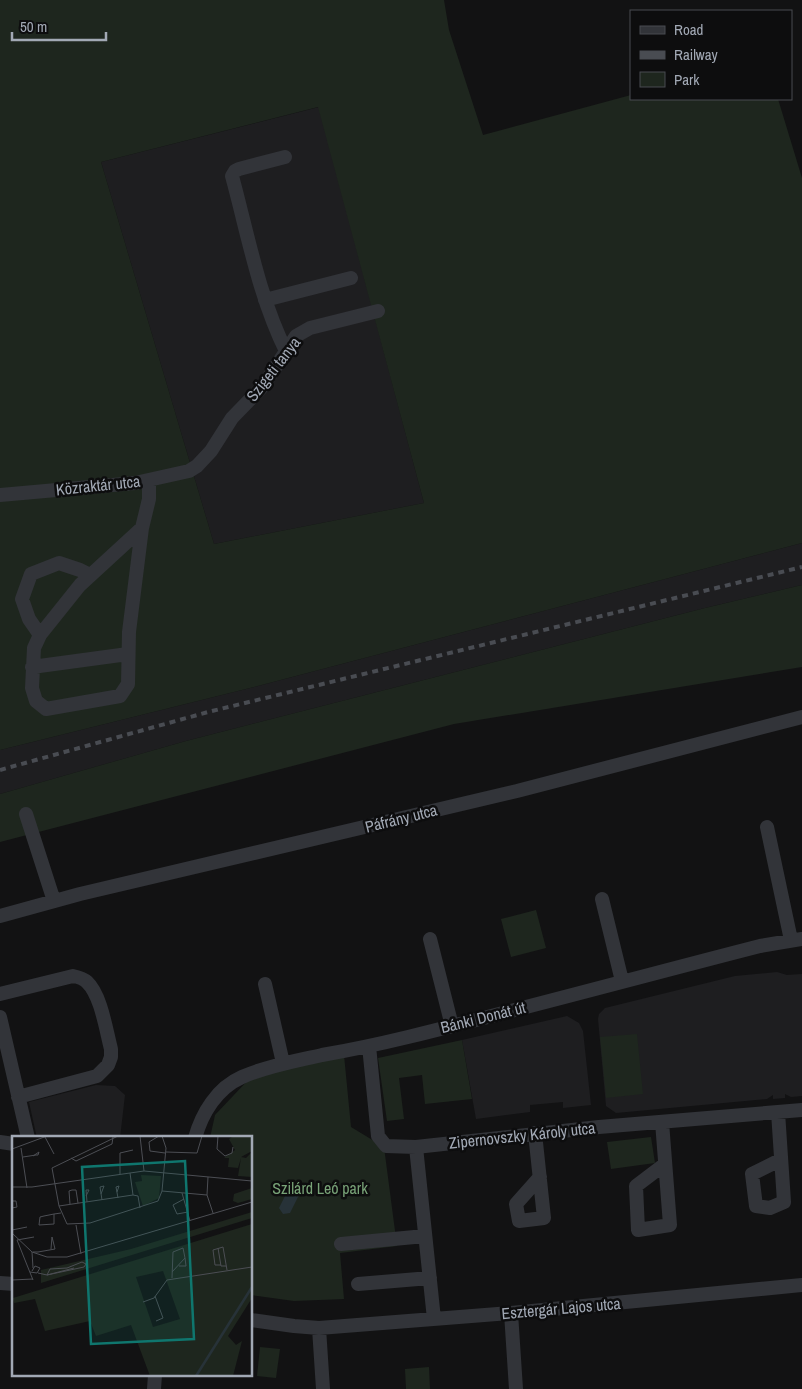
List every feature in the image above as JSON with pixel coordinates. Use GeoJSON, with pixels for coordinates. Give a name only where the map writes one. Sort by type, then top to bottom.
{"type":"FeatureCollection","features":[{"type":"Feature","properties":{"kind":"street"},"geometry":{"type":"LineString","coordinates":[[285,157],[239,169],[232,176],[265,300],[274,328],[286,351]]}},
{"type":"Feature","properties":{"kind":"street"},"geometry":{"type":"LineString","coordinates":[[265,300],[351,278]]}},
{"type":"Feature","properties":{"kind":"street","name":"Szigeti tanya"},"geometry":{"type":"LineString","coordinates":[[194,468],[211,451],[232,418],[263,386],[296,336],[310,328],[378,311]]}},
{"type":"Feature","properties":{"kind":"street","name":"Közraktár utca"},"geometry":{"type":"LineString","coordinates":[[0,495],[135,483],[194,468]]}},
{"type":"Feature","properties":{"kind":"street"},"geometry":{"type":"LineString","coordinates":[[142,528],[90,576],[63,605],[40,635],[34,648],[32,688],[36,701],[46,710],[120,696],[128,684],[128,654],[132,608],[142,528],[148,499],[149,480]]}},
{"type":"Feature","properties":{"kind":"street"},"geometry":{"type":"LineString","coordinates":[[40,635],[30,619],[22,599],[31,574],[59,563],[80,570],[90,576]]}},
{"type":"Feature","properties":{"kind":"street"},"geometry":{"type":"LineString","coordinates":[[32,667],[128,654]]}},
{"type":"Feature","properties":{"kind":"street","name":"Páfrány utca"},"geometry":{"type":"LineString","coordinates":[[0,916],[54,901],[517,791],[802,717]]}},
{"type":"Feature","properties":{"kind":"street"},"geometry":{"type":"LineString","coordinates":[[26,814],[54,901]]}},
{"type":"Feature","properties":{"kind":"street"},"geometry":{"type":"LineString","coordinates":[[767,827],[797,940]]}},
{"type":"Feature","properties":{"kind":"street"},"geometry":{"type":"LineString","coordinates":[[602,899],[622,981]]}},
{"type":"Feature","properties":{"kind":"street"},"geometry":{"type":"LineString","coordinates":[[430,939],[452,1026]]}},
{"type":"Feature","properties":{"kind":"street","name":"Bánki Donát út"},"geometry":{"type":"LineString","coordinates":[[195,1136],[209,1105],[224,1088],[241,1077],[283,1063],[369,1046],[760,946],[797,940]]}},
{"type":"Feature","properties":{"kind":"street"},"geometry":{"type":"LineString","coordinates":[[0,994],[72,976],[80,978],[87,982],[96,994],[111,1049],[108,1065],[97,1076],[18,1097]]}},
{"type":"Feature","properties":{"kind":"street"},"geometry":{"type":"LineString","coordinates":[[265,984],[283,1063]]}},
{"type":"Feature","properties":{"kind":"street"},"geometry":{"type":"LineString","coordinates":[[0,1018],[28,1136]]}},
{"type":"Feature","properties":{"kind":"street","name":"Zipernovszky Károly utca"},"geometry":{"type":"LineString","coordinates":[[369,1046],[378,1136],[386,1146],[416,1146],[535,1133],[802,1110]]}},
{"type":"Feature","properties":{"kind":"street"},"geometry":{"type":"LineString","coordinates":[[778,1112],[780,1160]]}},
{"type":"Feature","properties":{"kind":"street"},"geometry":{"type":"LineString","coordinates":[[662,1122],[670,1225],[638,1230],[636,1186],[665,1164]]}},
{"type":"Feature","properties":{"kind":"street"},"geometry":{"type":"LineString","coordinates":[[535,1133],[540,1177]]}},
{"type":"Feature","properties":{"kind":"street"},"geometry":{"type":"LineString","coordinates":[[416,1146],[434,1319]]}},
{"type":"Feature","properties":{"kind":"street"},"geometry":{"type":"LineString","coordinates":[[341,1244],[425,1236]]}},
{"type":"Feature","properties":{"kind":"street"},"geometry":{"type":"LineString","coordinates":[[358,1284],[430,1278]]}},
{"type":"Feature","properties":{"kind":"street","name":"Esztergár Lajos utca"},"geometry":{"type":"LineString","coordinates":[[252,1320],[319,1328],[511,1313],[802,1285]]}},
{"type":"Feature","properties":{"kind":"street"},"geometry":{"type":"LineString","coordinates":[[511,1313],[517,1388]]}},
{"type":"Feature","properties":{"kind":"street"},"geometry":{"type":"LineString","coordinates":[[319,1328],[323,1389]]}},
{"type":"Feature","properties":{"kind":"street"},"geometry":{"type":"LineString","coordinates":[[154,1389],[156,1376]]}},
{"type":"Feature","properties":{"kind":"shaded area"},"geometry":{"type":"Polygon","coordinates":[[[319,107],[424,503],[214,544],[101,162],[319,107]]]}},
{"type":"Feature","properties":{"kind":"shaded area"},"geometry":{"type":"Polygon","coordinates":[[[802,543],[802,585],[705,608],[186,741],[0,794],[0,750],[254,687],[802,543]]]}},
{"type":"Feature","properties":{"kind":"shaded area"},"geometry":{"type":"Polygon","coordinates":[[[777,972],[787,975],[802,974],[802,1096],[791,1097],[785,1094],[785,1098],[773,1099],[773,1095],[767,1099],[616,1113],[606,1106],[598,1019],[599,1014],[605,1008],[735,976],[777,972]]]}},
{"type":"Feature","properties":{"kind":"shaded area"},"geometry":{"type":"Polygon","coordinates":[[[567,1016],[579,1023],[583,1031],[591,1105],[563,1108],[563,1102],[530,1105],[530,1112],[476,1119],[462,1040],[567,1016]]]}},
{"type":"Feature","properties":{"kind":"shaded area"},"geometry":{"type":"Polygon","coordinates":[[[96,1085],[115,1086],[125,1095],[120,1136],[37,1136],[29,1102],[96,1085]]]}},
{"type":"Feature","properties":{"kind":"shaded area"},"geometry":{"type":"Polygon","coordinates":[[[294,1189],[299,1195],[290,1213],[283,1214],[279,1208],[287,1192],[294,1189]]]}},
{"type":"Feature","properties":{"kind":"green space"},"geometry":{"type":"Polygon","coordinates":[[[0,0],[444,0],[449,30],[483,135],[630,95],[630,100],[778,100],[802,178],[802,543],[254,687],[0,750],[0,0]],[[318,107],[101,162],[214,544],[424,503],[318,107]]]}},
{"type":"Feature","properties":{"kind":"green space"},"geometry":{"type":"Polygon","coordinates":[[[802,585],[802,667],[454,724],[0,842],[0,794],[186,741],[705,608],[802,585]]]}},
{"type":"Feature","properties":{"kind":"green space"},"geometry":{"type":"Polygon","coordinates":[[[536,910],[546,948],[511,957],[501,919],[536,910]]]}},
{"type":"Feature","properties":{"kind":"green space"},"geometry":{"type":"Polygon","coordinates":[[[637,1034],[643,1094],[606,1098],[600,1037],[637,1034]]]}},
{"type":"Feature","properties":{"kind":"green space"},"geometry":{"type":"Polygon","coordinates":[[[462,1040],[472,1099],[425,1104],[422,1075],[399,1078],[404,1119],[387,1121],[378,1058],[462,1040]]]}},
{"type":"Feature","properties":{"kind":"green space","name":"Szilárd Leó park"},"geometry":{"type":"Polygon","coordinates":[[[344,1055],[351,1127],[384,1147],[397,1246],[340,1253],[344,1299],[294,1301],[252,1295],[252,1136],[210,1136],[215,1115],[251,1077],[344,1055]]]}},
{"type":"Feature","properties":{"kind":"green space"},"geometry":{"type":"Polygon","coordinates":[[[651,1137],[655,1163],[611,1169],[607,1142],[651,1137]]]}},
{"type":"Feature","properties":{"kind":"green space"},"geometry":{"type":"Polygon","coordinates":[[[260,1347],[280,1349],[276,1378],[257,1376],[260,1347]]]}},
{"type":"Feature","properties":{"kind":"green space"},"geometry":{"type":"Polygon","coordinates":[[[429,1367],[430,1389],[406,1389],[405,1369],[429,1367]]]}},
{"type":"Feature","properties":{"kind":"railway"},"geometry":{"type":"LineString","coordinates":[[0,770],[208,712],[802,567]]}}]}
